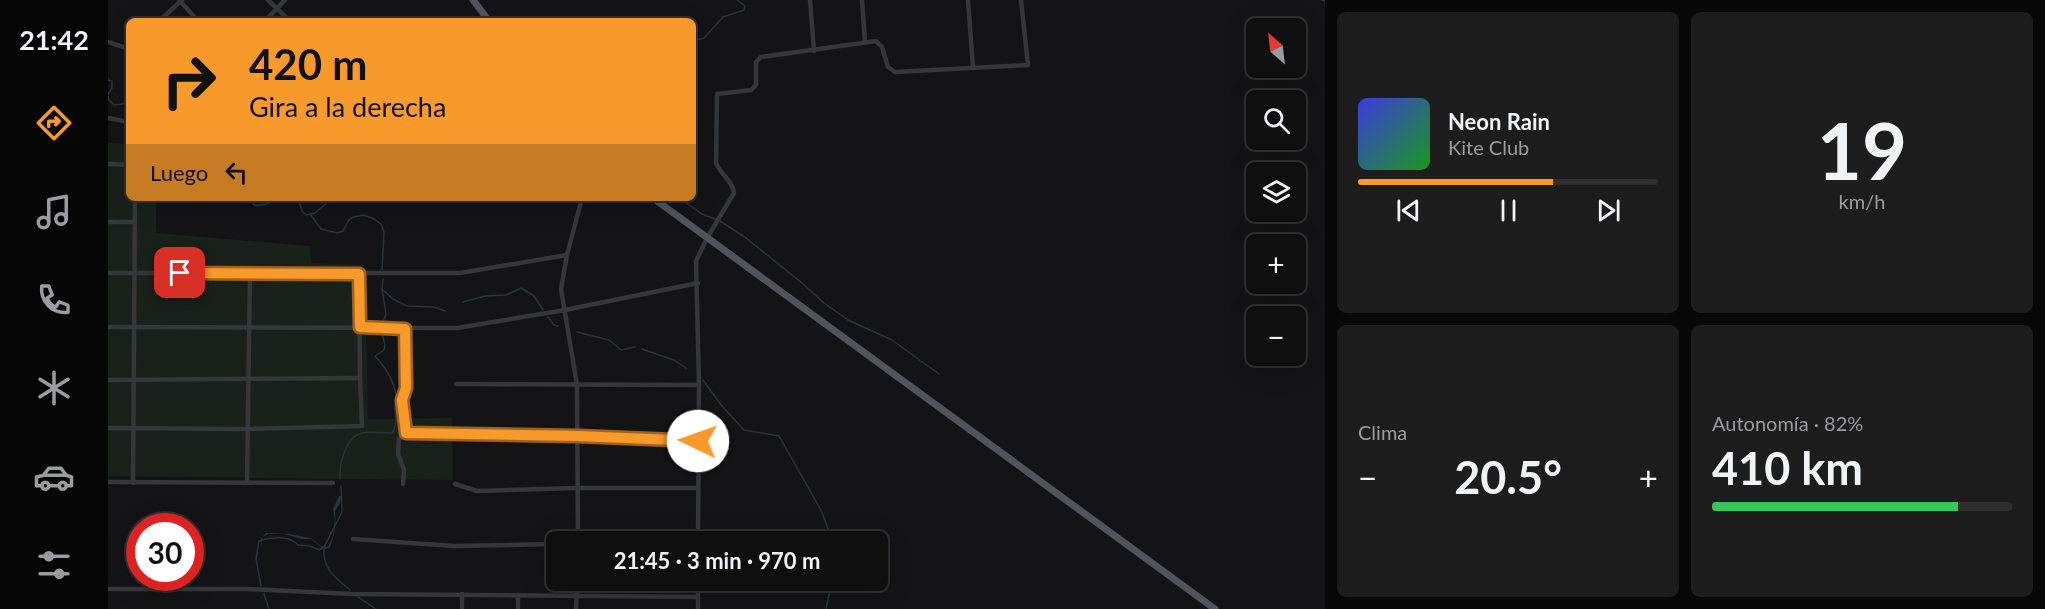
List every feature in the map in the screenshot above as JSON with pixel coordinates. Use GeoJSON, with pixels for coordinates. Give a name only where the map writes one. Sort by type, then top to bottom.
{"type":"FeatureCollection","features":[{"type":"Feature","properties":{"kind":"main road"},"geometry":{"type":"LineString","coordinates":[[473,0],[487,18]]}},
{"type":"Feature","properties":{"kind":"main road"},"geometry":{"type":"LineString","coordinates":[[657,201],[1215,609]]}},
{"type":"Feature","properties":{"kind":"street"},"geometry":{"type":"LineString","coordinates":[[162,18],[181,0],[196,18]]}},
{"type":"Feature","properties":{"kind":"street"},"geometry":{"type":"LineString","coordinates":[[268,0],[287,18]]}},
{"type":"Feature","properties":{"kind":"street"},"geometry":{"type":"LineString","coordinates":[[268,18],[285,0]]}},
{"type":"Feature","properties":{"kind":"street"},"geometry":{"type":"LineString","coordinates":[[810,0],[814,51]]}},
{"type":"Feature","properties":{"kind":"street"},"geometry":{"type":"LineString","coordinates":[[862,0],[866,42]]}},
{"type":"Feature","properties":{"kind":"street"},"geometry":{"type":"LineString","coordinates":[[969,0],[974,68]]}},
{"type":"Feature","properties":{"kind":"street"},"geometry":{"type":"LineString","coordinates":[[698,531],[699,385],[696,261],[734,193],[734,188],[716,163],[717,93],[751,90],[756,85],[756,62],[760,57],[876,41],[880,43],[888,67],[895,72],[1028,65],[1021,0]]}},
{"type":"Feature","properties":{"kind":"street"},"geometry":{"type":"LineString","coordinates":[[108,42],[126,48]]}},
{"type":"Feature","properties":{"kind":"street"},"geometry":{"type":"LineString","coordinates":[[108,118],[126,121]]}},
{"type":"Feature","properties":{"kind":"street"},"geometry":{"type":"LineString","coordinates":[[108,164],[126,165]]}},
{"type":"Feature","properties":{"kind":"street"},"geometry":{"type":"LineString","coordinates":[[133,483],[135,201]]}},
{"type":"Feature","properties":{"kind":"street"},"geometry":{"type":"LineString","coordinates":[[578,531],[577,385],[561,289],[581,201]]}},
{"type":"Feature","properties":{"kind":"street"},"geometry":{"type":"LineString","coordinates":[[108,222],[134,222]]}},
{"type":"Feature","properties":{"kind":"street"},"geometry":{"type":"LineString","coordinates":[[108,273],[460,273],[567,255]]}},
{"type":"Feature","properties":{"kind":"street"},"geometry":{"type":"LineString","coordinates":[[247,481],[250,273]]}},
{"type":"Feature","properties":{"kind":"street"},"geometry":{"type":"LineString","coordinates":[[108,428],[248,429],[362,426],[359,274]]}},
{"type":"Feature","properties":{"kind":"street"},"geometry":{"type":"LineString","coordinates":[[108,327],[457,328],[565,310],[698,283]]}},
{"type":"Feature","properties":{"kind":"street"},"geometry":{"type":"LineString","coordinates":[[405,329],[406,388],[402,400],[406,433]]}},
{"type":"Feature","properties":{"kind":"street"},"geometry":{"type":"LineString","coordinates":[[108,380],[360,378]]}},
{"type":"Feature","properties":{"kind":"street"},"geometry":{"type":"LineString","coordinates":[[456,384],[699,385]]}},
{"type":"Feature","properties":{"kind":"street"},"geometry":{"type":"LineString","coordinates":[[403,484],[404,470],[397,452],[399,439],[406,433],[698,441]]}},
{"type":"Feature","properties":{"kind":"street"},"geometry":{"type":"LineString","coordinates":[[108,482],[333,483]]}},
{"type":"Feature","properties":{"kind":"street"},"geometry":{"type":"LineString","coordinates":[[455,484],[477,491],[698,488]]}},
{"type":"Feature","properties":{"kind":"street"},"geometry":{"type":"LineString","coordinates":[[353,539],[454,546],[546,544]]}},
{"type":"Feature","properties":{"kind":"street"},"geometry":{"type":"LineString","coordinates":[[108,590],[248,589],[352,594],[698,597]]}},
{"type":"Feature","properties":{"kind":"street"},"geometry":{"type":"LineString","coordinates":[[576,609],[577,591]]}},
{"type":"Feature","properties":{"kind":"street"},"geometry":{"type":"LineString","coordinates":[[698,591],[698,609]]}},
{"type":"Feature","properties":{"kind":"street"},"geometry":{"type":"LineString","coordinates":[[462,594],[462,609]]}},
{"type":"Feature","properties":{"kind":"street"},"geometry":{"type":"LineString","coordinates":[[518,595],[518,609]]}},
{"type":"Feature","properties":{"kind":"shaded area"},"geometry":{"type":"Polygon","coordinates":[[[108,143],[126,144],[126,201],[156,201],[156,233],[310,246],[311,263],[365,265],[368,419],[452,418],[453,480],[108,476],[108,143]]]}},
{"type":"Feature","properties":{"kind":"shaded area"},"geometry":{"type":"Polygon","coordinates":[[[341,496],[335,511],[335,519],[333,509],[341,496]]]}},
{"type":"Feature","properties":{"kind":"shaded area"},"geometry":{"type":"Polygon","coordinates":[[[335,519],[333,540],[329,548],[324,549],[311,539],[301,539],[285,534],[268,534],[262,537],[266,533],[289,534],[311,538],[321,546],[328,547],[333,536],[335,519]]]}},
{"type":"Feature","properties":{"kind":"waterway"},"geometry":{"type":"LineString","coordinates":[[696,40],[704,38],[723,17],[744,10],[745,6],[737,0]]}},
{"type":"Feature","properties":{"kind":"waterway"},"geometry":{"type":"LineString","coordinates":[[108,80],[112,81],[112,88],[108,94]]}},
{"type":"Feature","properties":{"kind":"waterway"},"geometry":{"type":"LineString","coordinates":[[108,96],[114,105],[126,102]]}},
{"type":"Feature","properties":{"kind":"waterway"},"geometry":{"type":"LineString","coordinates":[[252,201],[254,205],[268,204],[272,201]]}},
{"type":"Feature","properties":{"kind":"waterway"},"geometry":{"type":"LineString","coordinates":[[299,201],[306,215],[315,213],[329,201]]}},
{"type":"Feature","properties":{"kind":"waterway"},"geometry":{"type":"LineString","coordinates":[[683,201],[702,214],[715,219]]}},
{"type":"Feature","properties":{"kind":"waterway"},"geometry":{"type":"LineString","coordinates":[[311,215],[321,229],[337,233],[343,231],[353,217],[364,215],[381,224],[384,232],[382,270]]}},
{"type":"Feature","properties":{"kind":"waterway"},"geometry":{"type":"LineString","coordinates":[[720,221],[746,238],[848,320],[892,340],[939,374]]}},
{"type":"Feature","properties":{"kind":"waterway"},"geometry":{"type":"LineString","coordinates":[[382,326],[386,314],[382,289],[383,279]]}},
{"type":"Feature","properties":{"kind":"waterway"},"geometry":{"type":"LineString","coordinates":[[463,302],[485,296],[506,295],[521,288],[534,296],[543,310]]}},
{"type":"Feature","properties":{"kind":"waterway"},"geometry":{"type":"LineString","coordinates":[[382,289],[393,299],[407,306],[434,307],[445,311]]}},
{"type":"Feature","properties":{"kind":"waterway"},"geometry":{"type":"LineString","coordinates":[[548,317],[554,325],[558,326]]}},
{"type":"Feature","properties":{"kind":"waterway"},"geometry":{"type":"LineString","coordinates":[[577,332],[609,340],[621,350],[635,347]]}},
{"type":"Feature","properties":{"kind":"waterway"},"geometry":{"type":"LineString","coordinates":[[340,479],[342,459],[351,440],[362,433],[392,433],[395,428],[395,389],[382,364],[375,356],[384,350],[382,333]]}},
{"type":"Feature","properties":{"kind":"waterway"},"geometry":{"type":"LineString","coordinates":[[642,349],[674,360],[686,368]]}},
{"type":"Feature","properties":{"kind":"waterway"},"geometry":{"type":"LineString","coordinates":[[703,380],[744,430],[779,436],[821,510],[829,531]]}},
{"type":"Feature","properties":{"kind":"waterway"},"geometry":{"type":"LineString","coordinates":[[261,586],[256,559],[259,541],[280,538],[319,550],[324,547],[342,512],[341,486]]}},
{"type":"Feature","properties":{"kind":"waterway"},"geometry":{"type":"LineString","coordinates":[[324,548],[325,562],[328,567],[335,577],[350,590]]}},
{"type":"Feature","properties":{"kind":"waterway"},"geometry":{"type":"LineString","coordinates":[[826,609],[830,591]]}},
{"type":"Feature","properties":{"kind":"waterway"},"geometry":{"type":"LineString","coordinates":[[264,594],[269,609]]}},
{"type":"Feature","properties":{"kind":"waterway"},"geometry":{"type":"LineString","coordinates":[[358,597],[376,609]]}},
{"type":"Feature","properties":{"kind":"route"},"geometry":{"type":"LineString","coordinates":[[180,273],[359,274],[360,327],[405,329],[406,388],[402,400],[406,433],[698,441]]}}]}
